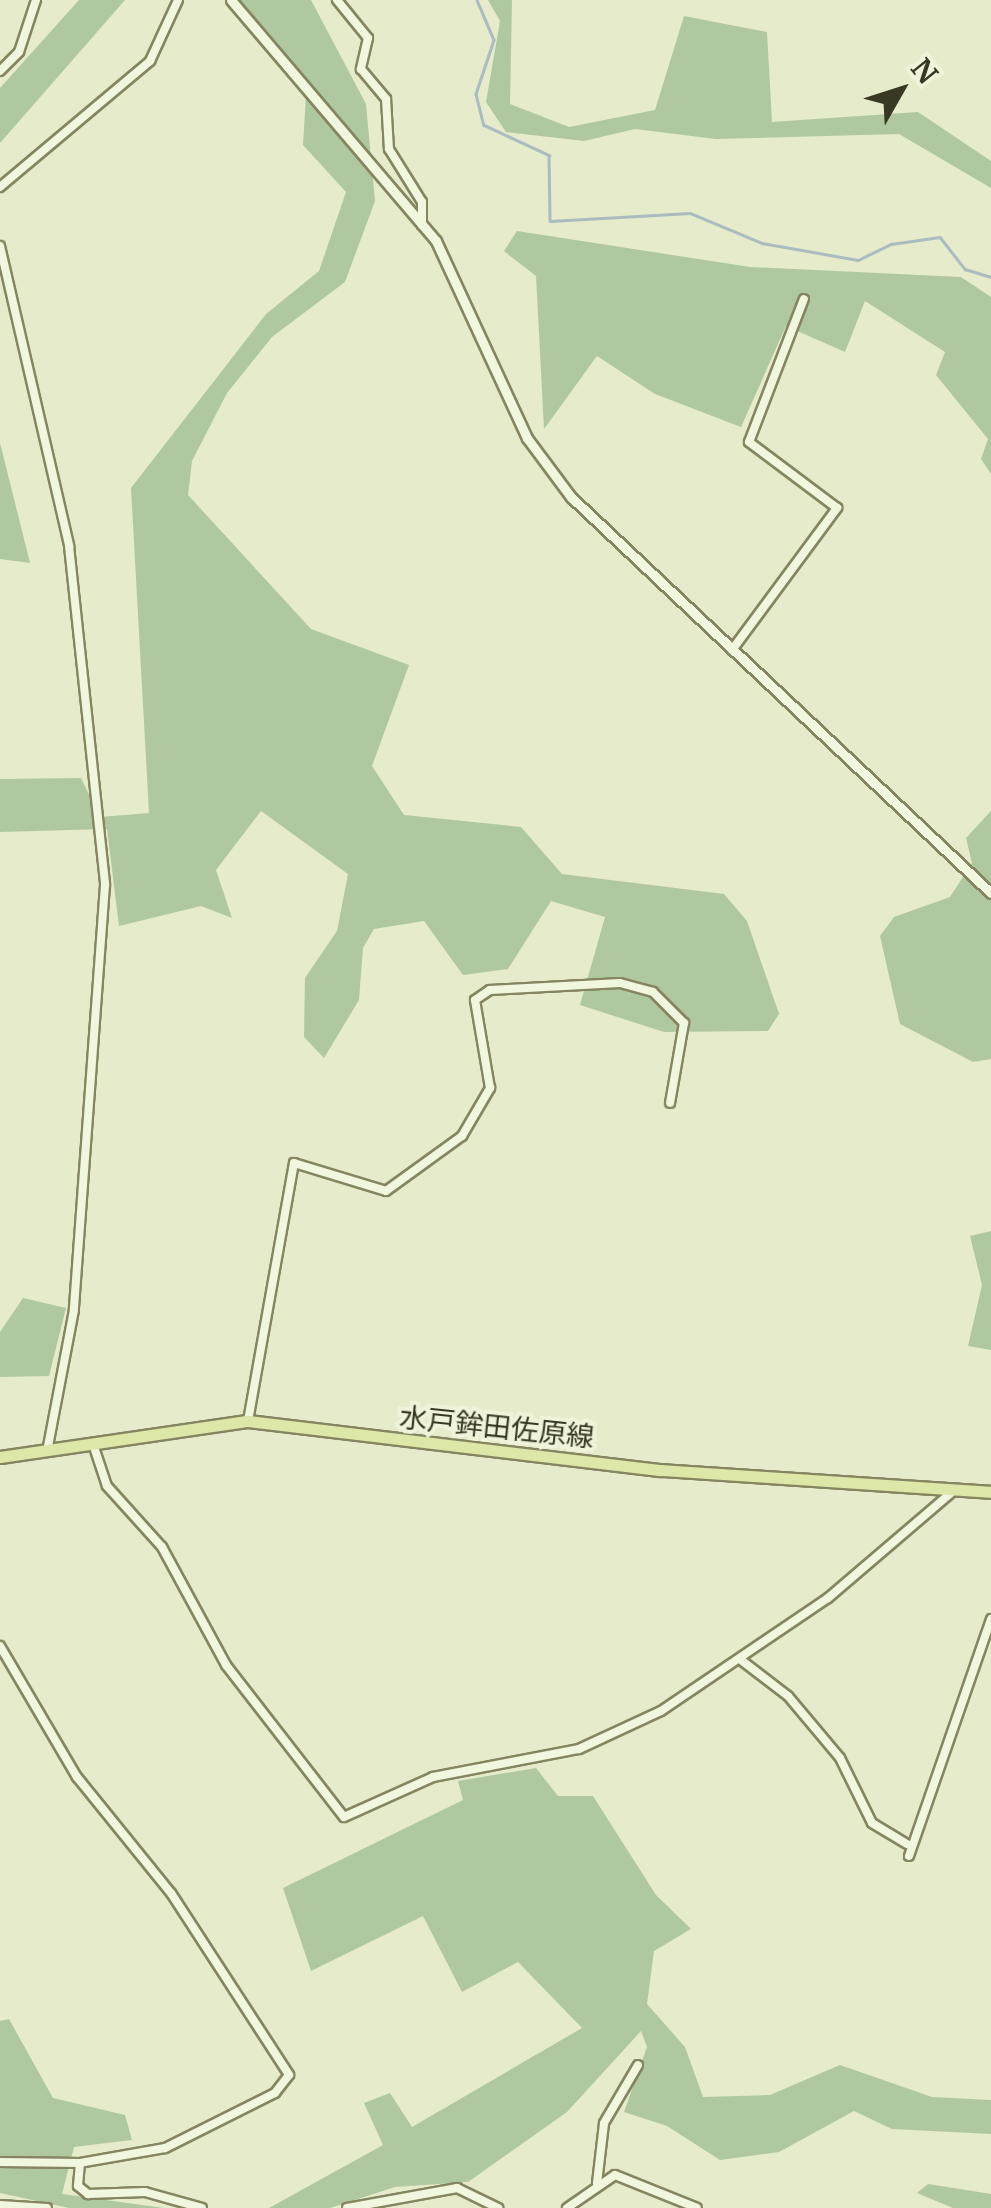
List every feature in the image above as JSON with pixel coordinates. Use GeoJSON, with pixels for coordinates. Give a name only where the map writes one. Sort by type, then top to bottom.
{"type":"FeatureCollection","features":[{"type":"Feature","properties":{"kind":"main road","name":"水戸鉾田佐原線"},"geometry":{"type":"LineString","coordinates":[[0,1457],[248,1421],[587,1462],[991,1492]]}},
{"type":"Feature","properties":{"kind":"street"},"geometry":{"type":"LineString","coordinates":[[0,70],[18,52],[36,0]]}},
{"type":"Feature","properties":{"kind":"street"},"geometry":{"type":"LineString","coordinates":[[0,187],[150,61],[178,0]]}},
{"type":"Feature","properties":{"kind":"street"},"geometry":{"type":"LineString","coordinates":[[231,0],[422,225],[554,476],[991,893]]}},
{"type":"Feature","properties":{"kind":"street"},"geometry":{"type":"LineString","coordinates":[[336,0],[368,38],[360,69],[386,98],[388,149],[422,202],[422,225]]}},
{"type":"Feature","properties":{"kind":"street"},"geometry":{"type":"LineString","coordinates":[[0,246],[68,546],[105,884],[74,1310],[47,1451]]}},
{"type":"Feature","properties":{"kind":"street"},"geometry":{"type":"LineString","coordinates":[[732,650],[838,508],[749,442],[804,298]]}},
{"type":"Feature","properties":{"kind":"street"},"geometry":{"type":"LineString","coordinates":[[248,1421],[294,1163],[386,1191],[462,1136],[490,1088],[475,1000],[490,990],[620,983],[653,992],[684,1023],[670,1103]]}},
{"type":"Feature","properties":{"kind":"street"},"geometry":{"type":"LineString","coordinates":[[92,1444],[108,1486],[162,1546],[226,1665],[344,1817],[433,1778],[579,1748],[741,1660],[952,1492]]}},
{"type":"Feature","properties":{"kind":"street"},"geometry":{"type":"LineString","coordinates":[[909,1856],[907,1844],[991,1619]]}},
{"type":"Feature","properties":{"kind":"street"},"geometry":{"type":"LineString","coordinates":[[0,1646],[77,1777],[171,1893],[290,2075],[275,2094],[164,2148],[80,2163],[0,2162]]}},
{"type":"Feature","properties":{"kind":"street"},"geometry":{"type":"LineString","coordinates":[[741,1660],[788,1696],[840,1758],[872,1822],[907,1844]]}},
{"type":"Feature","properties":{"kind":"street"},"geometry":{"type":"LineString","coordinates":[[597,2183],[604,2123],[638,2066]]}},
{"type":"Feature","properties":{"kind":"street"},"geometry":{"type":"LineString","coordinates":[[80,2163],[78,2186],[88,2194],[145,2192],[202,2208]]}},
{"type":"Feature","properties":{"kind":"street"},"geometry":{"type":"LineString","coordinates":[[567,2208],[597,2183],[621,2176],[696,2208]]}},
{"type":"Feature","properties":{"kind":"street"},"geometry":{"type":"LineString","coordinates":[[347,2208],[457,2188],[498,2208]]}},
{"type":"Feature","properties":{"kind":"street"},"geometry":{"type":"LineString","coordinates":[[0,2205],[48,2208]]}},
{"type":"Feature","properties":{"kind":"green space"},"geometry":{"type":"Polygon","coordinates":[[[79,0],[125,0],[0,143],[0,88],[79,0]]]}},
{"type":"Feature","properties":{"kind":"green space"},"geometry":{"type":"Polygon","coordinates":[[[240,0],[311,0],[366,104],[375,201],[345,282],[272,337],[227,393],[192,461],[188,495],[311,629],[409,665],[372,766],[404,815],[521,827],[562,874],[724,894],[747,921],[779,1014],[768,1031],[664,1032],[580,1005],[605,917],[551,901],[508,969],[463,975],[424,921],[374,929],[363,948],[359,1000],[324,1058],[304,1037],[305,978],[337,931],[348,874],[261,811],[216,870],[232,918],[201,906],[119,926],[107,829],[0,832],[0,779],[81,778],[100,817],[149,813],[131,488],[266,314],[319,271],[346,192],[303,145],[307,79],[240,0]]]}},
{"type":"Feature","properties":{"kind":"green space"},"geometry":{"type":"Polygon","coordinates":[[[488,0],[512,0],[510,104],[569,127],[655,110],[684,16],[767,32],[772,122],[918,112],[991,161],[991,188],[899,134],[716,139],[635,129],[584,141],[506,132],[486,102],[500,21],[488,0]]]}},
{"type":"Feature","properties":{"kind":"green space"},"geometry":{"type":"Polygon","coordinates":[[[517,231],[750,267],[961,277],[991,297],[991,474],[981,459],[988,439],[936,375],[945,352],[865,301],[845,352],[786,326],[741,427],[655,394],[597,356],[544,429],[536,276],[504,251],[517,231]]]}},
{"type":"Feature","properties":{"kind":"green space"},"geometry":{"type":"Polygon","coordinates":[[[0,443],[30,563],[0,559],[0,443]]]}},
{"type":"Feature","properties":{"kind":"green space"},"geometry":{"type":"Polygon","coordinates":[[[991,811],[991,1059],[973,1062],[900,1024],[880,936],[894,917],[950,897],[972,863],[966,838],[991,811]]]}},
{"type":"Feature","properties":{"kind":"green space"},"geometry":{"type":"Polygon","coordinates":[[[991,1231],[991,1350],[968,1346],[982,1285],[970,1236],[991,1231]]]}},
{"type":"Feature","properties":{"kind":"green space"},"geometry":{"type":"Polygon","coordinates":[[[23,1298],[66,1308],[49,1376],[0,1377],[0,1332],[23,1298]]]}},
{"type":"Feature","properties":{"kind":"green space"},"geometry":{"type":"Polygon","coordinates":[[[536,1768],[558,1796],[593,1796],[656,1895],[691,1929],[654,1951],[647,2004],[685,2047],[703,2097],[770,2095],[840,2065],[932,2097],[991,2100],[991,2134],[892,2129],[854,2111],[779,2152],[720,2160],[667,2126],[624,2112],[647,2047],[641,2031],[567,2112],[468,2182],[395,2187],[330,2208],[269,2208],[383,2145],[364,2103],[390,2093],[412,2127],[582,2028],[518,1962],[462,1992],[423,1916],[311,1971],[283,1888],[463,1800],[458,1781],[536,1768]]]}},
{"type":"Feature","properties":{"kind":"green space"},"geometry":{"type":"Polygon","coordinates":[[[9,2019],[53,2098],[125,2115],[132,2140],[74,2147],[62,2194],[164,2208],[69,2208],[0,2193],[0,2021],[9,2019]]]}},
{"type":"Feature","properties":{"kind":"green space"},"geometry":{"type":"Polygon","coordinates":[[[928,2184],[991,2194],[991,2208],[953,2208],[917,2193],[928,2184]]]}},
{"type":"Feature","properties":{"kind":"waterway"},"geometry":{"type":"LineString","coordinates":[[477,0],[494,40],[476,94],[484,125],[549,155],[550,221],[690,213],[762,243],[858,260],[891,244],[940,237],[965,269],[991,277]]}}]}
